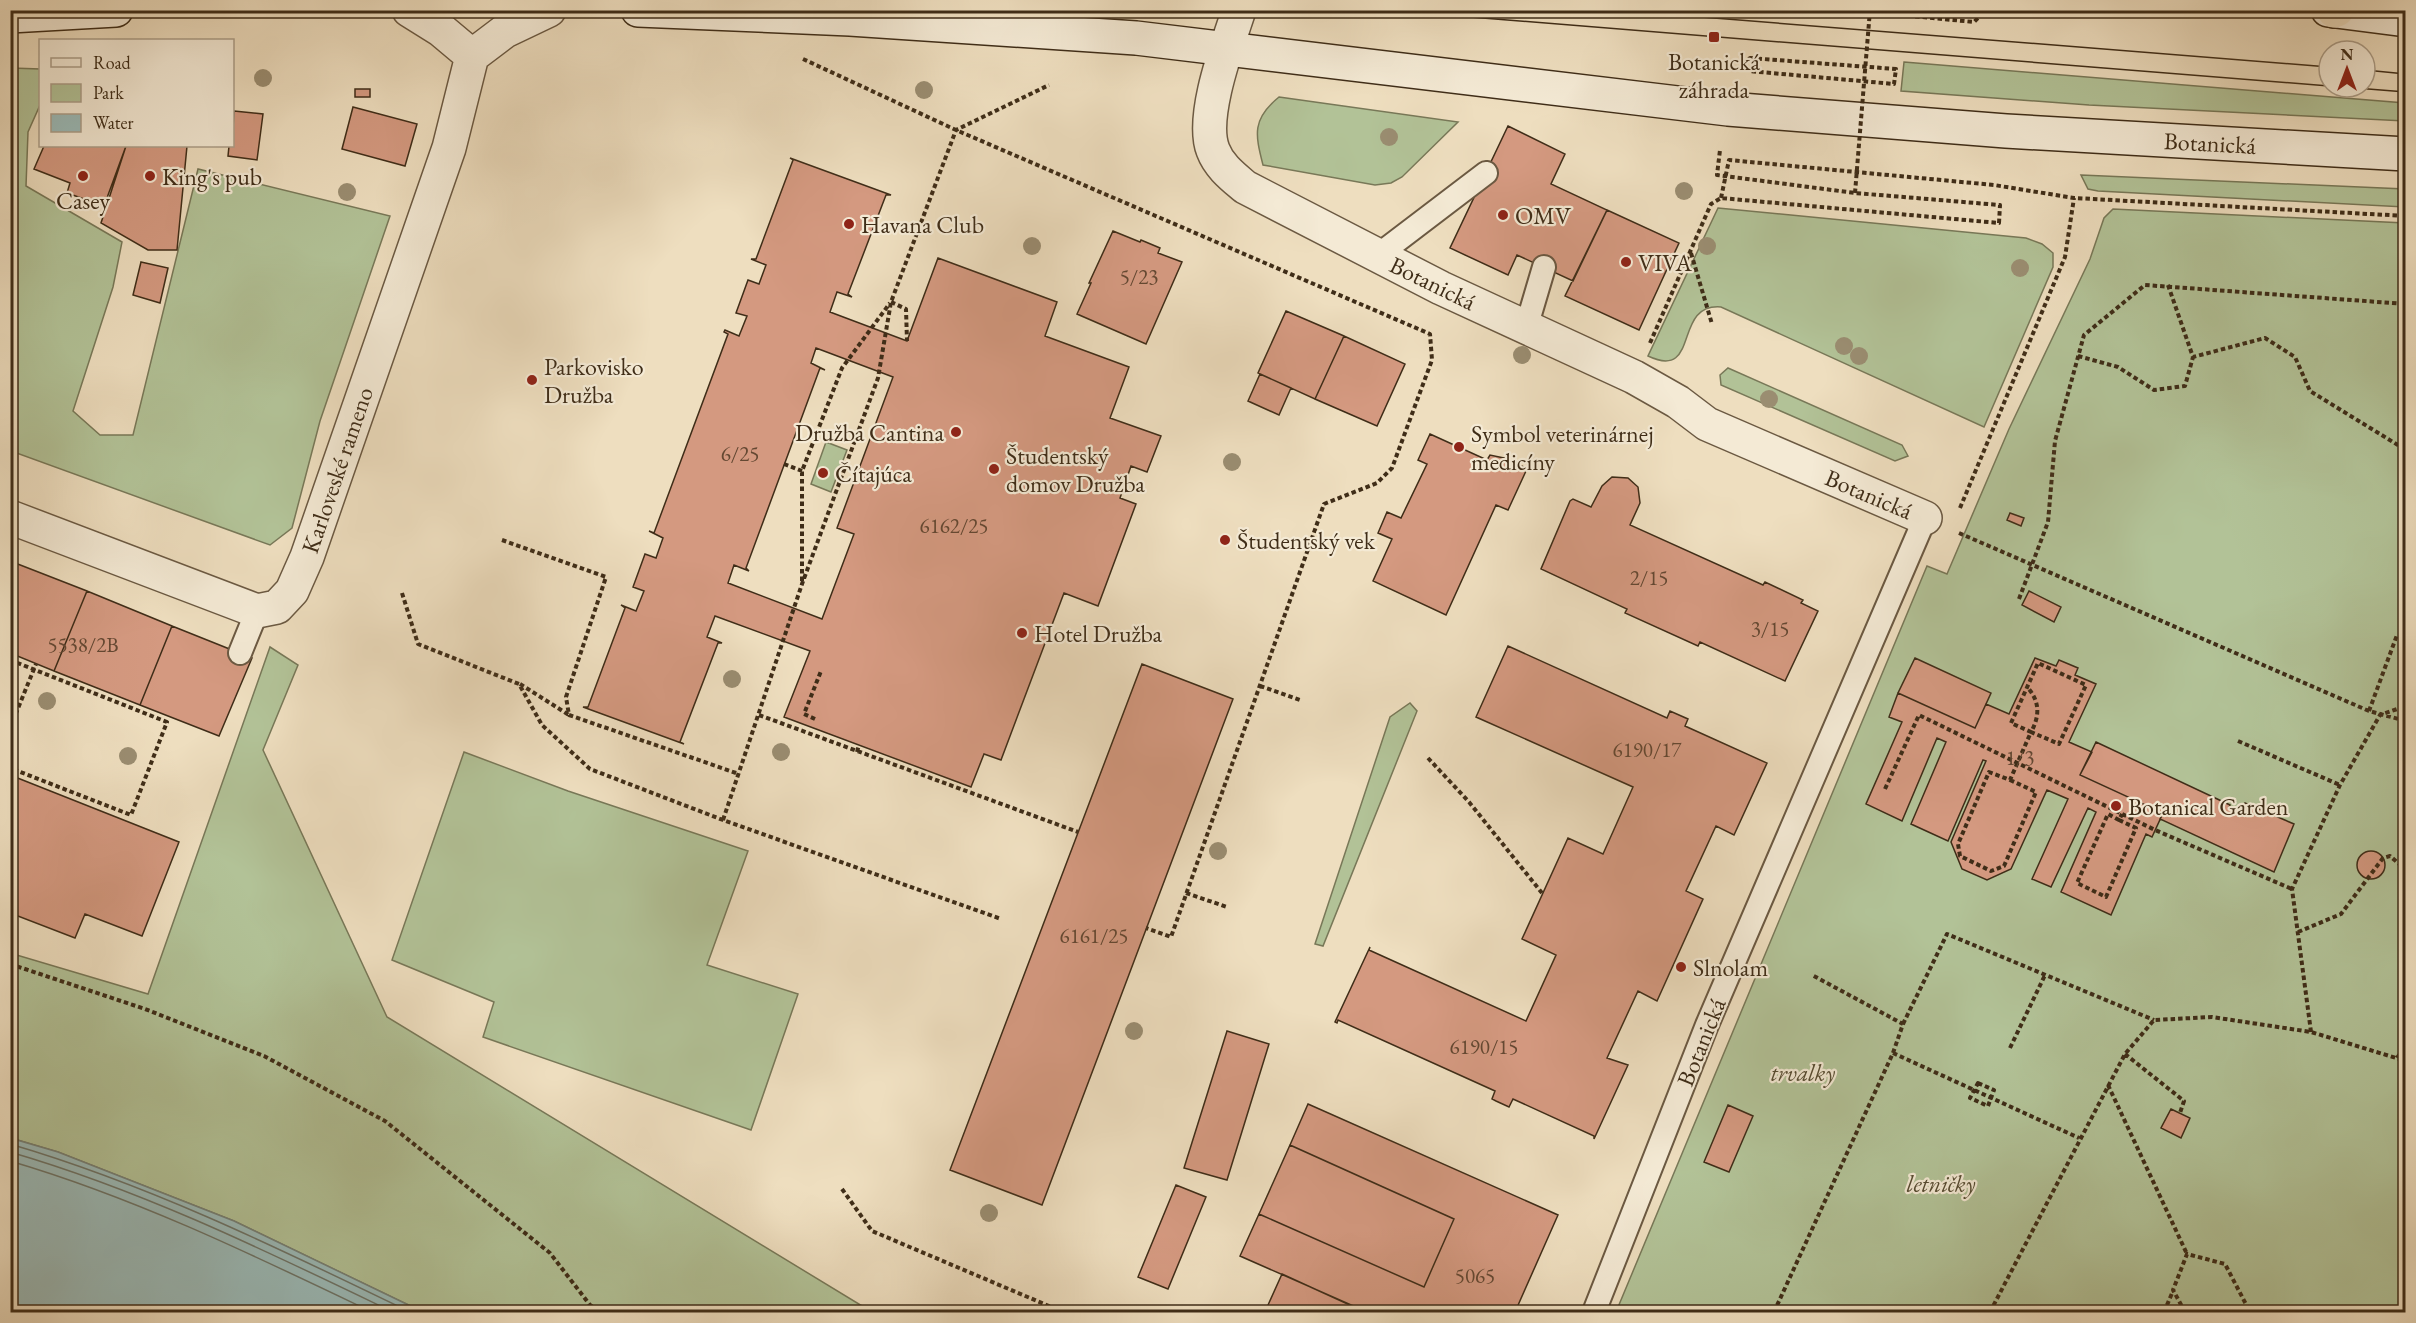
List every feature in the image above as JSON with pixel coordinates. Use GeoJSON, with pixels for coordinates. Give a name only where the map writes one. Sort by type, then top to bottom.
{"type":"FeatureCollection","features":[{"type":"Feature","properties":{"kind":"street"},"geometry":{"type":"LineString","coordinates":[[10,16],[116,10]]}},
{"type":"Feature","properties":{"kind":"street"},"geometry":{"type":"LineString","coordinates":[[409,10],[441,30],[472,56],[505,31],[549,10]]}},
{"type":"Feature","properties":{"kind":"street","name":"Botanická"},"geometry":{"type":"LineString","coordinates":[[638,10],[1007,28],[1136,38],[1728,109],[2006,131],[2406,154]]}},
{"type":"Feature","properties":{"kind":"street","name":"Botanická"},"geometry":{"type":"LineString","coordinates":[[1239,10],[1214,93],[1211,121],[1212,148],[1225,170],[1270,202],[1526,328],[1634,377],[1678,402],[1707,424],[1944,522]]}},
{"type":"Feature","properties":{"kind":"street"},"geometry":{"type":"LineString","coordinates":[[2328,10],[2406,20]]}},
{"type":"Feature","properties":{"kind":"street","name":"Karloveské rameno"},"geometry":{"type":"LineString","coordinates":[[256,610],[276,607],[292,591],[307,557],[449,148],[472,56]]}},
{"type":"Feature","properties":{"kind":"street"},"geometry":{"type":"LineString","coordinates":[[10,517],[256,610]]}},
{"type":"Feature","properties":{"kind":"lane"},"geometry":{"type":"LineString","coordinates":[[1377,256],[1486,173]]}},
{"type":"Feature","properties":{"kind":"lane"},"geometry":{"type":"LineString","coordinates":[[1526,328],[1544,267]]}},
{"type":"Feature","properties":{"kind":"lane","name":"Botanická"},"geometry":{"type":"LineString","coordinates":[[1594,1312],[1707,1024],[1944,522]]}},
{"type":"Feature","properties":{"kind":"lane"},"geometry":{"type":"LineString","coordinates":[[240,653],[256,610]]}},
{"type":"Feature","properties":{"kind":"path"},"geometry":{"type":"LineString","coordinates":[[1848,10],[1974,22],[1980,16],[1975,10]]}},
{"type":"Feature","properties":{"kind":"path"},"geometry":{"type":"LineString","coordinates":[[1855,193],[1870,10]]}},
{"type":"Feature","properties":{"kind":"path"},"geometry":{"type":"LineString","coordinates":[[1749,71],[1744,63],[1750,58],[1896,69],[1894,84],[1882,83]]}},
{"type":"Feature","properties":{"kind":"path"},"geometry":{"type":"LineString","coordinates":[[803,59],[956,130],[1430,334],[1432,360],[1392,468],[1377,483],[1324,504],[1171,937],[1146,928]]}},
{"type":"Feature","properties":{"kind":"path"},"geometry":{"type":"LineString","coordinates":[[723,820],[802,584],[878,378],[891,302],[956,130],[1049,85]]}},
{"type":"Feature","properties":{"kind":"path"},"geometry":{"type":"LineString","coordinates":[[1650,344],[1711,204],[1721,198],[1999,223],[2000,205],[1855,193],[1718,175],[1720,150]]}},
{"type":"Feature","properties":{"kind":"path"},"geometry":{"type":"LineString","coordinates":[[1721,198],[1729,160],[1995,185],[2074,198],[2406,216]]}},
{"type":"Feature","properties":{"kind":"path"},"geometry":{"type":"LineString","coordinates":[[2074,198],[2065,257],[1944,522],[2033,564],[2368,711],[2406,721]]}},
{"type":"Feature","properties":{"kind":"path"},"geometry":{"type":"LineString","coordinates":[[1690,252],[1712,324]]}},
{"type":"Feature","properties":{"kind":"path"},"geometry":{"type":"LineString","coordinates":[[2019,599],[2048,522],[2055,441],[2084,335],[2145,285],[2406,304]]}},
{"type":"Feature","properties":{"kind":"path"},"geometry":{"type":"LineString","coordinates":[[2078,356],[2118,368],[2154,390],[2185,386],[2193,357],[2168,285]]}},
{"type":"Feature","properties":{"kind":"path"},"geometry":{"type":"LineString","coordinates":[[891,302],[906,309],[907,341]]}},
{"type":"Feature","properties":{"kind":"path"},"geometry":{"type":"LineString","coordinates":[[802,584],[802,471],[842,368],[891,302]]}},
{"type":"Feature","properties":{"kind":"path"},"geometry":{"type":"LineString","coordinates":[[2193,357],[2265,338],[2295,357],[2310,391],[2406,450]]}},
{"type":"Feature","properties":{"kind":"path"},"geometry":{"type":"LineString","coordinates":[[784,464],[802,471]]}},
{"type":"Feature","properties":{"kind":"path"},"geometry":{"type":"LineString","coordinates":[[502,540],[606,578],[566,697],[570,715]]}},
{"type":"Feature","properties":{"kind":"path"},"geometry":{"type":"LineString","coordinates":[[402,593],[418,644],[519,684],[570,715],[739,774]]}},
{"type":"Feature","properties":{"kind":"path"},"geometry":{"type":"LineString","coordinates":[[2368,711],[2397,635]]}},
{"type":"Feature","properties":{"kind":"path"},"geometry":{"type":"LineString","coordinates":[[10,660],[167,722]]}},
{"type":"Feature","properties":{"kind":"path"},"geometry":{"type":"LineString","coordinates":[[2038,663],[2086,685],[2059,744],[2031,732],[2011,723],[2038,663]]}},
{"type":"Feature","properties":{"kind":"path"},"geometry":{"type":"LineString","coordinates":[[10,728],[36,664]]}},
{"type":"Feature","properties":{"kind":"path"},"geometry":{"type":"LineString","coordinates":[[816,718],[804,714],[821,672]]}},
{"type":"Feature","properties":{"kind":"path"},"geometry":{"type":"LineString","coordinates":[[519,684],[542,725],[590,769],[723,820],[1001,919]]}},
{"type":"Feature","properties":{"kind":"path"},"geometry":{"type":"LineString","coordinates":[[1260,686],[1300,700]]}},
{"type":"Feature","properties":{"kind":"path"},"geometry":{"type":"LineString","coordinates":[[2010,780],[2037,721],[2038,705],[2034,694],[2027,687]]}},
{"type":"Feature","properties":{"kind":"path"},"geometry":{"type":"LineString","coordinates":[[2311,1032],[2292,889],[2340,785],[2380,715],[2406,706]]}},
{"type":"Feature","properties":{"kind":"path"},"geometry":{"type":"LineString","coordinates":[[759,715],[1078,832]]}},
{"type":"Feature","properties":{"kind":"path"},"geometry":{"type":"LineString","coordinates":[[1885,789],[1919,715],[2122,814],[2292,889]]}},
{"type":"Feature","properties":{"kind":"path"},"geometry":{"type":"LineString","coordinates":[[10,768],[131,815],[170,717]]}},
{"type":"Feature","properties":{"kind":"path"},"geometry":{"type":"LineString","coordinates":[[2238,741],[2340,785]]}},
{"type":"Feature","properties":{"kind":"path"},"geometry":{"type":"LineString","coordinates":[[857,752],[859,745]]}},
{"type":"Feature","properties":{"kind":"path"},"geometry":{"type":"LineString","coordinates":[[1428,758],[1469,802],[1542,893]]}},
{"type":"Feature","properties":{"kind":"path"},"geometry":{"type":"LineString","coordinates":[[1989,771],[2010,780],[2036,792],[2004,866],[1991,871],[1960,856],[1958,844],[1989,771]]}},
{"type":"Feature","properties":{"kind":"path"},"geometry":{"type":"LineString","coordinates":[[2108,814],[2120,820],[2136,828],[2106,897],[2077,883],[2108,814]]}},
{"type":"Feature","properties":{"kind":"path"},"geometry":{"type":"LineString","coordinates":[[2120,820],[2122,814]]}},
{"type":"Feature","properties":{"kind":"path"},"geometry":{"type":"LineString","coordinates":[[2298,932],[2341,914],[2383,858],[2390,856],[2406,870]]}},
{"type":"Feature","properties":{"kind":"path"},"geometry":{"type":"LineString","coordinates":[[1186,893],[1227,907]]}},
{"type":"Feature","properties":{"kind":"path"},"geometry":{"type":"LineString","coordinates":[[1774,1312],[1893,1053],[1903,1024],[1947,934],[2154,1020],[2212,1017],[2311,1032],[2406,1061]]}},
{"type":"Feature","properties":{"kind":"path"},"geometry":{"type":"LineString","coordinates":[[10,964],[145,1009],[264,1056],[385,1120],[550,1253],[590,1305],[600,1312]]}},
{"type":"Feature","properties":{"kind":"path"},"geometry":{"type":"LineString","coordinates":[[1812,975],[1903,1024]]}},
{"type":"Feature","properties":{"kind":"path"},"geometry":{"type":"LineString","coordinates":[[2010,1048],[2045,975]]}},
{"type":"Feature","properties":{"kind":"path"},"geometry":{"type":"LineString","coordinates":[[1989,1312],[2125,1054],[2154,1020]]}},
{"type":"Feature","properties":{"kind":"path"},"geometry":{"type":"LineString","coordinates":[[2397,1058],[2406,1045]]}},
{"type":"Feature","properties":{"kind":"path"},"geometry":{"type":"LineString","coordinates":[[1893,1053],[2079,1138]]}},
{"type":"Feature","properties":{"kind":"path"},"geometry":{"type":"LineString","coordinates":[[2125,1054],[2184,1101],[2180,1113]]}},
{"type":"Feature","properties":{"kind":"path"},"geometry":{"type":"LineString","coordinates":[[1978,1083],[1995,1090],[1991,1097],[1988,1106],[1970,1098],[1978,1083]]}},
{"type":"Feature","properties":{"kind":"path"},"geometry":{"type":"LineString","coordinates":[[2108,1085],[2187,1254],[2164,1312]]}},
{"type":"Feature","properties":{"kind":"path"},"geometry":{"type":"LineString","coordinates":[[842,1189],[872,1231],[1063,1312]]}},
{"type":"Feature","properties":{"kind":"path"},"geometry":{"type":"LineString","coordinates":[[2187,1254],[2225,1264],[2250,1312]]}},
{"type":"Feature","properties":{"kind":"path"},"geometry":{"type":"LineString","coordinates":[[2173,1290],[2185,1312]]}},
{"type":"Feature","properties":{"kind":"green space"},"geometry":{"type":"Polygon","coordinates":[[[1904,62],[2317,96],[2317,99],[2405,103],[2405,121],[2089,105],[1901,91],[1904,62]]]}},
{"type":"Feature","properties":{"kind":"green space"},"geometry":{"type":"Polygon","coordinates":[[[11,68],[39,69],[39,107],[28,132],[26,186],[122,242],[113,287],[73,411],[100,435],[133,435],[198,169],[390,216],[320,421],[292,528],[270,545],[11,451],[11,68]]]}},
{"type":"Feature","properties":{"kind":"green space"},"geometry":{"type":"Polygon","coordinates":[[[1279,97],[1458,122],[1402,177],[1391,183],[1375,185],[1263,165],[1258,144],[1258,128],[1264,113],[1279,97]]]}},
{"type":"Feature","properties":{"kind":"green space"},"geometry":{"type":"Polygon","coordinates":[[[2081,175],[2405,189],[2405,207],[2098,191],[2088,189],[2081,175]]]}},
{"type":"Feature","properties":{"kind":"green space"},"geometry":{"type":"Polygon","coordinates":[[[1718,208],[2026,238],[2042,244],[2053,253],[2053,267],[1984,427],[1721,307],[1706,309],[1696,316],[1675,358],[1664,361],[1648,356],[1718,208]]]}},
{"type":"Feature","properties":{"kind":"green space","name":"Botanical Garden"},"geometry":{"type":"Polygon","coordinates":[[[2113,209],[2405,223],[2405,1312],[1616,1312],[1927,566],[1947,574],[2009,429],[2090,259],[2104,218],[2113,209]]]}},
{"type":"Feature","properties":{"kind":"green space"},"geometry":{"type":"Polygon","coordinates":[[[1728,368],[1902,445],[1908,456],[1895,461],[1721,385],[1720,375],[1728,368]]]}},
{"type":"Feature","properties":{"kind":"green space"},"geometry":{"type":"Polygon","coordinates":[[[826,442],[847,450],[831,492],[811,484],[826,442]]]}},
{"type":"Feature","properties":{"kind":"green space"},"geometry":{"type":"Polygon","coordinates":[[[270,647],[298,665],[263,750],[387,1017],[867,1309],[882,1312],[423,1312],[234,1221],[58,1152],[11,1138],[10,953],[148,994],[270,647]]]}},
{"type":"Feature","properties":{"kind":"green space"},"geometry":{"type":"Polygon","coordinates":[[[1410,703],[1417,711],[1323,946],[1315,944],[1390,717],[1410,703]]]}},
{"type":"Feature","properties":{"kind":"green space"},"geometry":{"type":"Polygon","coordinates":[[[464,752],[568,791],[748,851],[707,965],[798,994],[751,1130],[483,1037],[494,1002],[392,960],[464,752]]]}},
{"type":"Feature","properties":{"kind":"water"},"geometry":{"type":"Polygon","coordinates":[[[10,1138],[58,1152],[234,1221],[423,1312],[11,1312],[10,1138]]]}},
{"type":"Feature","properties":{"kind":"building"},"geometry":{"type":"Polygon","coordinates":[[[355,89],[370,89],[370,97],[355,97],[355,89]]]}},
{"type":"Feature","properties":{"kind":"building"},"geometry":{"type":"Polygon","coordinates":[[[353,107],[417,124],[405,166],[342,149],[353,107]]]}},
{"type":"Feature","properties":{"kind":"building"},"geometry":{"type":"Polygon","coordinates":[[[234,111],[263,114],[257,160],[228,156],[229,147],[234,147],[234,111]]]}},
{"type":"Feature","properties":{"kind":"building"},"geometry":{"type":"Polygon","coordinates":[[[1508,126],[1565,154],[1551,184],[1607,210],[1573,281],[1517,255],[1508,275],[1450,248],[1508,126]]]}},
{"type":"Feature","properties":{"kind":"building","name":"Casey"},"geometry":{"type":"Polygon","coordinates":[[[44,147],[126,147],[104,206],[67,193],[70,183],[34,169],[44,147]]]}},
{"type":"Feature","properties":{"kind":"building","name":"King's pub"},"geometry":{"type":"Polygon","coordinates":[[[126,147],[187,147],[177,250],[148,250],[101,223],[126,147]]]}},
{"type":"Feature","properties":{"kind":"building","name":"Študentský domov Družba"},"geometry":{"type":"Polygon","coordinates":[[[790,158],[891,195],[886,195],[848,294],[852,297],[837,292],[830,312],[907,341],[938,258],[1057,302],[1045,336],[1129,367],[1110,418],[1161,436],[1147,472],[1131,466],[1120,498],[1136,504],[1098,606],[1064,593],[1001,760],[984,754],[971,787],[784,717],[810,651],[715,616],[707,637],[722,643],[718,643],[680,742],[684,744],[583,707],[588,707],[625,608],[621,605],[636,611],[644,591],[633,587],[645,554],[656,558],[663,538],[649,531],[654,533],[728,334],[724,332],[725,330],[739,336],[747,316],[736,313],[748,280],[759,284],[766,265],[751,259],[756,259],[793,160],[790,158]],[[816,348],[811,363],[825,370],[820,368],[746,568],[749,571],[734,565],[728,583],[822,619],[854,534],[837,528],[893,377],[816,348]]]}},
{"type":"Feature","properties":{"kind":"building","name":"VIVA"},"geometry":{"type":"Polygon","coordinates":[[[1607,210],[1679,243],[1639,330],[1565,296],[1607,210]]]}},
{"type":"Feature","properties":{"kind":"building"},"geometry":{"type":"Polygon","coordinates":[[[1113,231],[1160,248],[1158,253],[1182,262],[1146,344],[1077,314],[1113,231]]]}},
{"type":"Feature","properties":{"kind":"building"},"geometry":{"type":"Polygon","coordinates":[[[141,262],[168,268],[160,303],[133,295],[141,262]]]}},
{"type":"Feature","properties":{"kind":"building"},"geometry":{"type":"Polygon","coordinates":[[[1286,311],[1344,336],[1315,399],[1258,373],[1286,311]]]}},
{"type":"Feature","properties":{"kind":"building"},"geometry":{"type":"Polygon","coordinates":[[[1344,336],[1405,364],[1377,426],[1315,399],[1344,336]]]}},
{"type":"Feature","properties":{"kind":"building"},"geometry":{"type":"Polygon","coordinates":[[[1260,374],[1291,388],[1279,415],[1248,401],[1260,374]]]}},
{"type":"Feature","properties":{"kind":"building"},"geometry":{"type":"Polygon","coordinates":[[[1430,434],[1487,460],[1490,455],[1504,458],[1524,467],[1522,470],[1526,471],[1508,510],[1496,505],[1446,615],[1373,581],[1392,539],[1378,533],[1387,512],[1401,518],[1427,464],[1418,460],[1430,434]]]}},
{"type":"Feature","properties":{"kind":"building"},"geometry":{"type":"Polygon","coordinates":[[[1612,477],[1628,478],[1638,487],[1640,503],[1630,525],[1763,585],[1765,582],[1803,600],[1801,603],[1818,611],[1785,681],[1700,642],[1698,646],[1625,613],[1627,609],[1541,569],[1570,501],[1573,499],[1591,507],[1602,486],[1612,477]]]}},
{"type":"Feature","properties":{"kind":"building"},"geometry":{"type":"Polygon","coordinates":[[[2010,513],[2024,518],[2021,526],[2007,520],[2010,513]]]}},
{"type":"Feature","properties":{"kind":"building"},"geometry":{"type":"Polygon","coordinates":[[[10,561],[87,591],[54,671],[10,653],[10,561]]]}},
{"type":"Feature","properties":{"kind":"building"},"geometry":{"type":"Polygon","coordinates":[[[87,591],[172,626],[140,705],[54,671],[87,591]]]}},
{"type":"Feature","properties":{"kind":"building"},"geometry":{"type":"Polygon","coordinates":[[[2029,591],[2061,607],[2054,622],[2022,605],[2029,591]]]}},
{"type":"Feature","properties":{"kind":"building"},"geometry":{"type":"Polygon","coordinates":[[[172,626],[252,658],[219,736],[140,705],[172,626]]]}},
{"type":"Feature","properties":{"kind":"building"},"geometry":{"type":"Polygon","coordinates":[[[1508,646],[1667,718],[1670,711],[1688,719],[1685,726],[1767,763],[1734,835],[1716,826],[1686,891],[1703,899],[1657,1001],[1638,991],[1607,1058],[1628,1065],[1594,1139],[1594,1136],[1513,1099],[1509,1107],[1492,1099],[1495,1091],[1338,1020],[1337,1023],[1335,1022],[1370,947],[1369,950],[1526,1021],[1556,955],[1522,939],[1568,838],[1603,854],[1633,787],[1476,717],[1508,646]]]}},
{"type":"Feature","properties":{"kind":"building"},"geometry":{"type":"Polygon","coordinates":[[[1915,658],[1991,693],[1975,728],[1898,693],[1915,658]]]}},
{"type":"Feature","properties":{"kind":"building"},"geometry":{"type":"Polygon","coordinates":[[[2035,658],[2056,666],[2059,660],[2078,668],[2075,675],[2096,684],[2069,742],[2092,752],[2080,775],[2163,813],[2152,837],[2146,834],[2111,915],[2061,892],[2096,812],[2088,808],[2051,887],[2032,879],[2068,799],[2047,790],[2011,869],[1987,880],[1962,869],[1951,842],[1986,761],[1983,760],[1948,841],[1911,824],[1946,742],[1937,738],[1902,821],[1866,804],[1902,722],[1889,717],[1898,693],[1975,728],[1986,704],[2009,714],[2035,658]]]}},
{"type":"Feature","properties":{"kind":"building"},"geometry":{"type":"Polygon","coordinates":[[[1142,664],[1233,699],[1042,1205],[950,1170],[1142,664]]]}},
{"type":"Feature","properties":{"kind":"building"},"geometry":{"type":"Polygon","coordinates":[[[2096,742],[2230,805],[2229,808],[2240,813],[2245,803],[2294,824],[2274,872],[2160,819],[2163,813],[2080,775],[2096,742]]]}},
{"type":"Feature","properties":{"kind":"building"},"geometry":{"type":"Polygon","coordinates":[[[10,775],[179,842],[142,936],[85,914],[75,938],[10,913],[10,775]]]}},
{"type":"Feature","properties":{"kind":"building"},"geometry":{"type":"Polygon","coordinates":[[[2371,851],[2381,855],[2385,865],[2381,875],[2371,879],[2361,875],[2357,865],[2361,855],[2371,851]]]}},
{"type":"Feature","properties":{"kind":"building"},"geometry":{"type":"Polygon","coordinates":[[[1227,1031],[1269,1044],[1227,1180],[1184,1168],[1227,1031]]]}},
{"type":"Feature","properties":{"kind":"building"},"geometry":{"type":"Polygon","coordinates":[[[1308,1104],[1558,1215],[1515,1312],[1367,1312],[1240,1256],[1259,1214],[1424,1287],[1454,1219],[1290,1145],[1308,1104]]]}},
{"type":"Feature","properties":{"kind":"building"},"geometry":{"type":"Polygon","coordinates":[[[1728,1105],[1753,1116],[1729,1172],[1704,1162],[1728,1105]]]}},
{"type":"Feature","properties":{"kind":"building"},"geometry":{"type":"Polygon","coordinates":[[[2171,1109],[2190,1118],[2181,1138],[2161,1128],[2171,1109]]]}},
{"type":"Feature","properties":{"kind":"building"},"geometry":{"type":"Polygon","coordinates":[[[1290,1145],[1454,1219],[1424,1287],[1259,1214],[1290,1145]]]}},
{"type":"Feature","properties":{"kind":"building"},"geometry":{"type":"Polygon","coordinates":[[[1176,1185],[1206,1197],[1168,1289],[1138,1277],[1176,1185]]]}},
{"type":"Feature","properties":{"kind":"building"},"geometry":{"type":"Polygon","coordinates":[[[1282,1274],[1363,1311],[1284,1312],[1268,1305],[1282,1274]]]}},
{"type":"Feature","properties":{"kind":"tram line"},"geometry":{"type":"LineString","coordinates":[[1383,10],[2317,85]]}},
{"type":"Feature","properties":{"kind":"tram line"},"geometry":{"type":"LineString","coordinates":[[1613,10],[2317,66]]}},
{"type":"Feature","properties":{"kind":"tram line"},"geometry":{"type":"LineString","coordinates":[[2377,71],[2406,74]]}},
{"type":"Feature","properties":{"kind":"tram line"},"geometry":{"type":"LineString","coordinates":[[2377,90],[2406,92]]}},
{"type":"Feature","properties":{"kind":"place","name":"Botanická záhrada"},"geometry":{"type":"Point","coordinates":[1714,37]}},
{"type":"Feature","properties":{"kind":"place","name":"Casey"},"geometry":{"type":"Point","coordinates":[83,176]}},
{"type":"Feature","properties":{"kind":"place","name":"King's pub"},"geometry":{"type":"Point","coordinates":[150,176]}},
{"type":"Feature","properties":{"kind":"place","name":"OMV"},"geometry":{"type":"Point","coordinates":[1503,215]}},
{"type":"Feature","properties":{"kind":"place","name":"Havana Club"},"geometry":{"type":"Point","coordinates":[849,224]}},
{"type":"Feature","properties":{"kind":"place","name":"VIVA"},"geometry":{"type":"Point","coordinates":[1626,262]}},
{"type":"Feature","properties":{"kind":"place","name":"Parkovisko Družba"},"geometry":{"type":"Point","coordinates":[532,380]}},
{"type":"Feature","properties":{"kind":"place","name":"Družba Cantina"},"geometry":{"type":"Point","coordinates":[956,432]}},
{"type":"Feature","properties":{"kind":"place","name":"Symbol veterinárnej medicíny"},"geometry":{"type":"Point","coordinates":[1459,447]}},
{"type":"Feature","properties":{"kind":"place","name":"Študentský domov Družba"},"geometry":{"type":"Point","coordinates":[994,469]}},
{"type":"Feature","properties":{"kind":"place","name":"Čítajúca"},"geometry":{"type":"Point","coordinates":[823,473]}},
{"type":"Feature","properties":{"kind":"place","name":"Študentský vek"},"geometry":{"type":"Point","coordinates":[1225,540]}},
{"type":"Feature","properties":{"kind":"place","name":"Hotel Družba"},"geometry":{"type":"Point","coordinates":[1022,633]}},
{"type":"Feature","properties":{"kind":"place","name":"Botanical Garden"},"geometry":{"type":"Point","coordinates":[2116,806]}},
{"type":"Feature","properties":{"kind":"place","name":"Slnolam"},"geometry":{"type":"Point","coordinates":[1681,967]}},
{"type":"Feature","properties":{"kind":"park label","name":"trvalky"},"geometry":{"type":"Point","coordinates":[1803,1072]}},
{"type":"Feature","properties":{"kind":"park label","name":"letničky"},"geometry":{"type":"Point","coordinates":[1941,1183]}}]}
